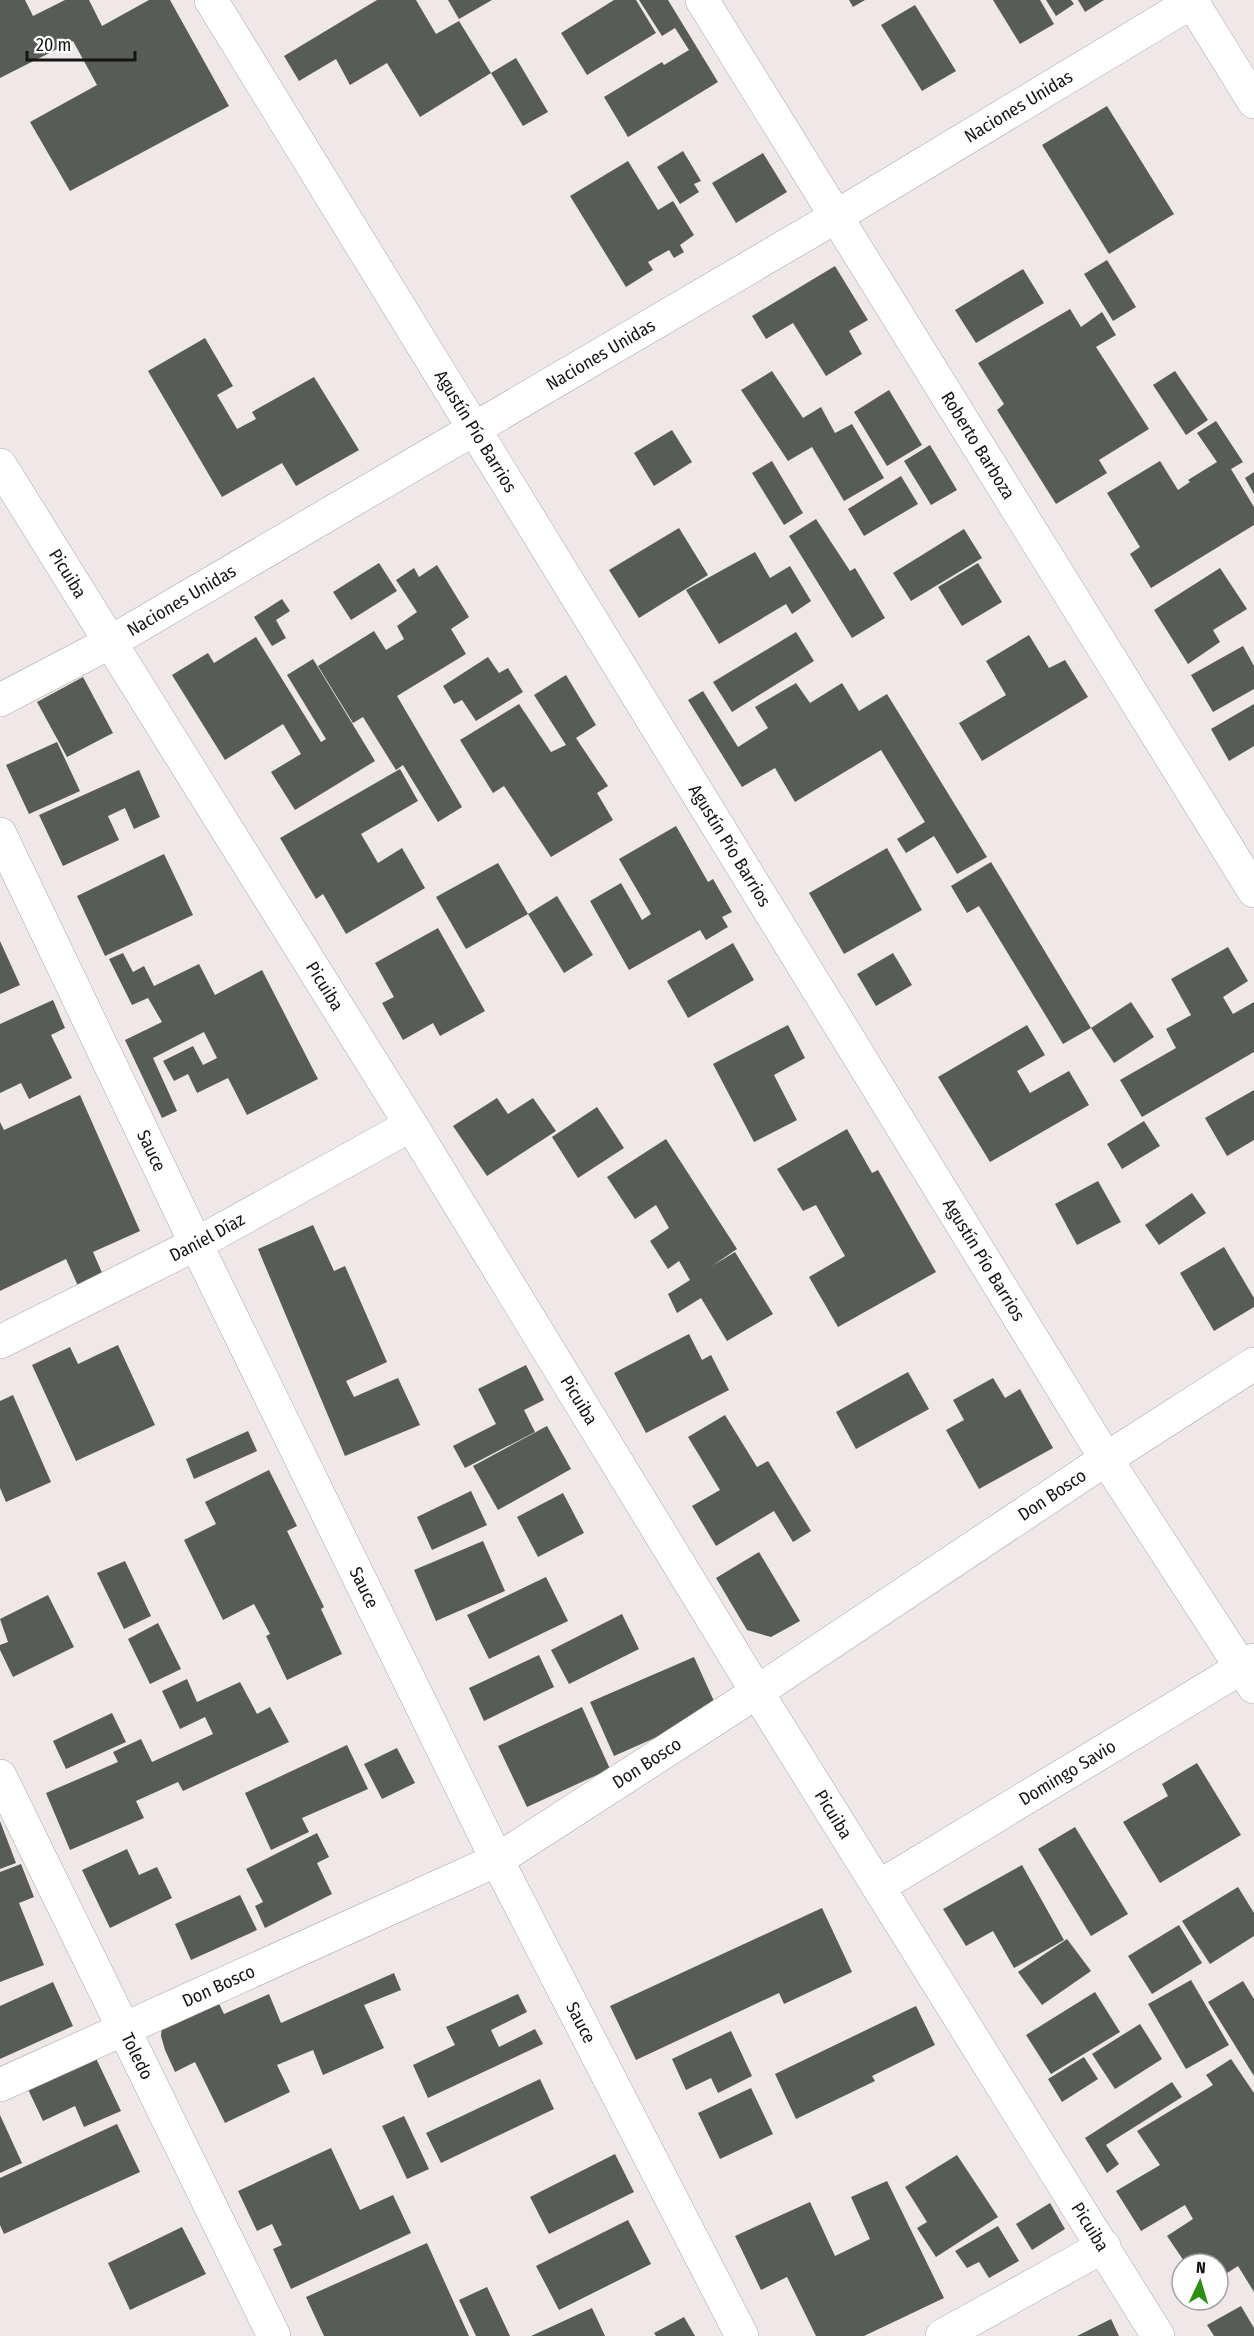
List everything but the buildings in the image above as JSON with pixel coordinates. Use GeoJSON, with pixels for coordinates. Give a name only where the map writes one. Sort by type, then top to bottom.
{"type":"FeatureCollection","features":[{"type":"Feature","properties":{"kind":"street","name":"Agustín Pío Barrios"},"geometry":{"type":"LineString","coordinates":[[211,0],[476,427],[1106,1459],[1250,1671]]}},
{"type":"Feature","properties":{"kind":"street","name":"Roberto Barboza"},"geometry":{"type":"LineString","coordinates":[[702,0],[1254,891]]}},
{"type":"Feature","properties":{"kind":"street","name":"Naciones Unidas"},"geometry":{"type":"LineString","coordinates":[[0,700],[109,643],[837,216],[1193,1]]}},
{"type":"Feature","properties":{"kind":"street"},"geometry":{"type":"LineString","coordinates":[[1193,1],[1254,102]]}},
{"type":"Feature","properties":{"kind":"street","name":"Picuiba"},"geometry":{"type":"LineString","coordinates":[[0,465],[411,1125],[758,1692],[1158,2336]]}},
{"type":"Feature","properties":{"kind":"street","name":"Sauce"},"geometry":{"type":"LineString","coordinates":[[0,834],[196,1244],[497,1860],[742,2336]]}},
{"type":"Feature","properties":{"kind":"street","name":"Daniel Díaz"},"geometry":{"type":"LineString","coordinates":[[0,1342],[196,1244],[411,1125]]}},
{"type":"Feature","properties":{"kind":"street","name":"Don Bosco"},"geometry":{"type":"LineString","coordinates":[[0,2085],[497,1860],[758,1692],[1106,1459],[1254,1364]]}},
{"type":"Feature","properties":{"kind":"street","name":"Domingo Savio"},"geometry":{"type":"LineString","coordinates":[[880,1886],[1250,1671]]}},
{"type":"Feature","properties":{"kind":"street","name":"Toledo"},"geometry":{"type":"LineString","coordinates":[[0,1776],[274,2336]]}},
{"type":"Feature","properties":{"kind":"street"},"geometry":{"type":"LineString","coordinates":[[942,2336],[1104,2246]]}}]}
